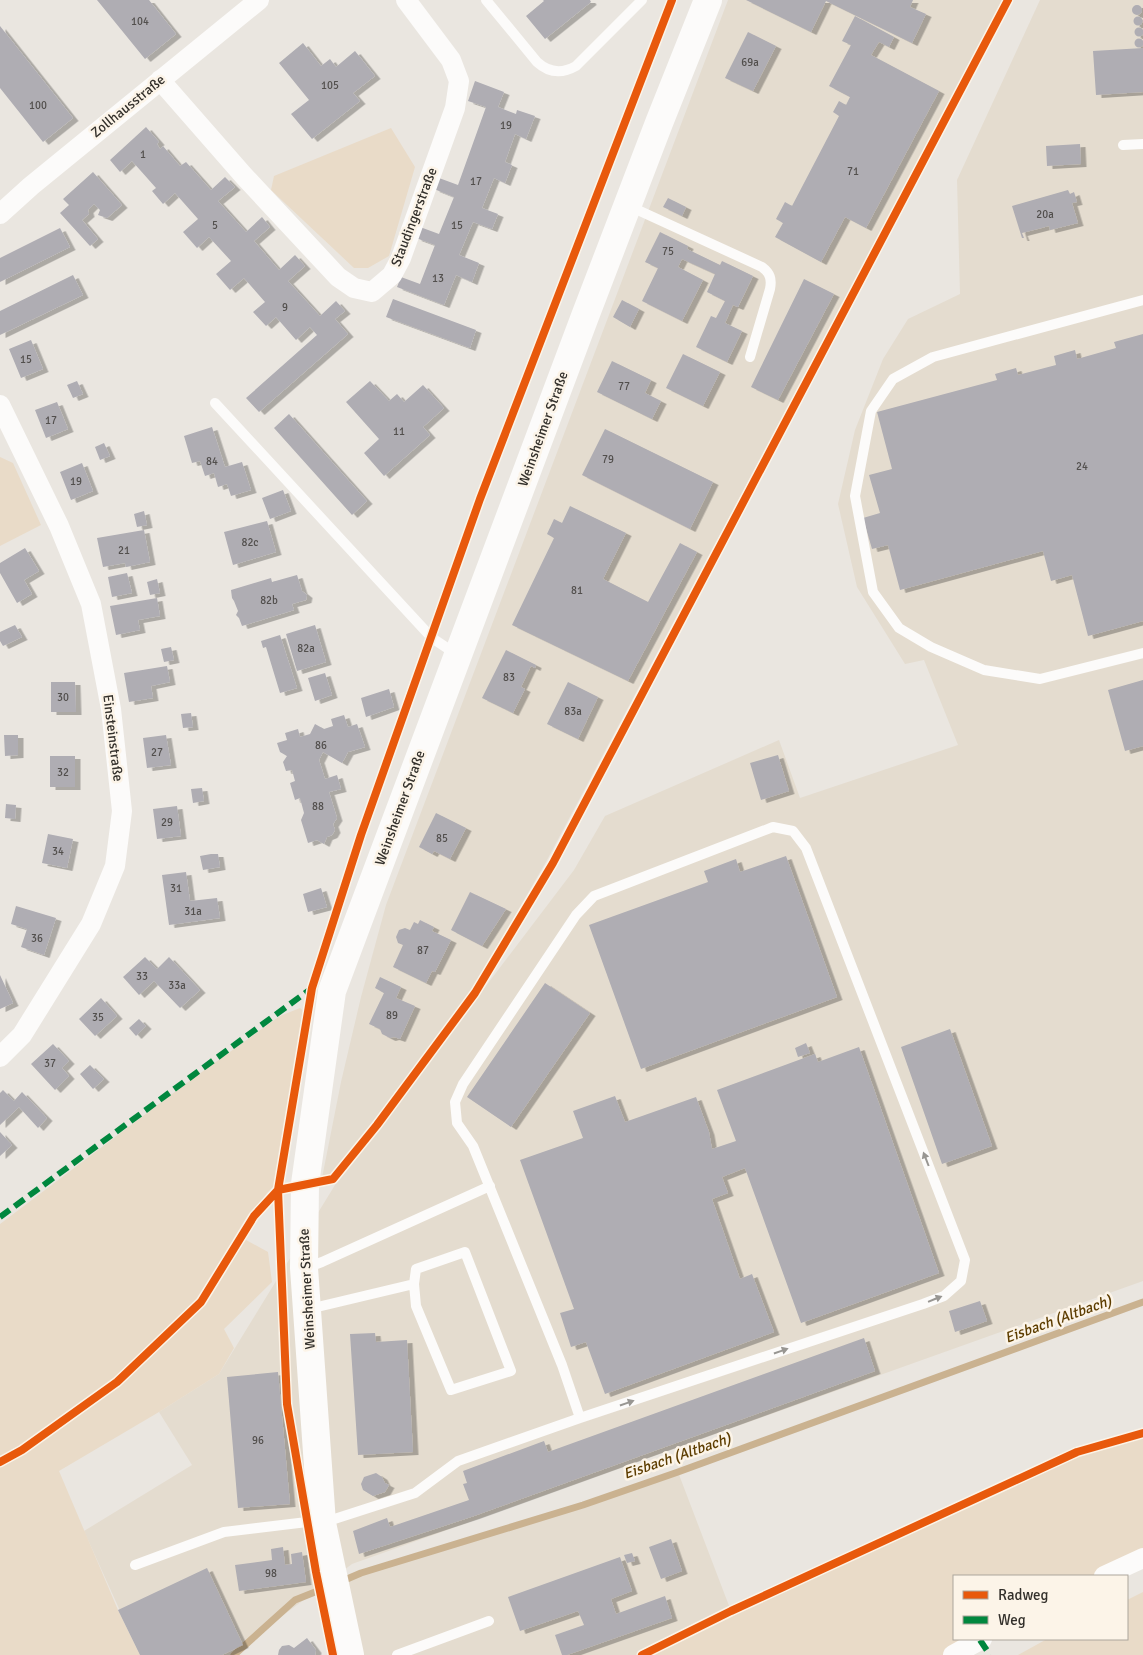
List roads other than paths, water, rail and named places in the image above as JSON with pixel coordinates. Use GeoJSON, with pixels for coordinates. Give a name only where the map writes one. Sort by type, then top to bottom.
{"type":"FeatureCollection","features":[{"type":"Feature","properties":{"kind":"main road","name":"Weinsheimer Straße"},"geometry":{"type":"LineString","coordinates":[[350,1655],[322,1523],[304,1268],[305,1184],[332,991],[457,654],[659,123],[708,0]]}},
{"type":"Feature","properties":{"kind":"street","name":"Zollhausstraße"},"geometry":{"type":"LineString","coordinates":[[0,214],[38,180],[259,0]]}},
{"type":"Feature","properties":{"kind":"street","name":"Staudingerstraße"},"geometry":{"type":"LineString","coordinates":[[160,80],[244,176],[338,277],[354,288],[372,292],[392,275],[402,258],[455,108],[460,82],[451,60],[406,0]]}},
{"type":"Feature","properties":{"kind":"street","name":"Einsteinstraße"},"geometry":{"type":"LineString","coordinates":[[0,1057],[22,1034],[92,924],[115,866],[122,811],[111,709],[91,604],[59,526],[2,413]]}},
{"type":"Feature","properties":{"kind":"street"},"geometry":{"type":"LineString","coordinates":[[1106,1575],[1143,1558]]}},
{"type":"Feature","properties":{"kind":"street"},"geometry":{"type":"LineString","coordinates":[[953,1655],[984,1644]]}},
{"type":"Feature","properties":{"kind":"lane"},"geometry":{"type":"LineString","coordinates":[[486,0],[537,62],[544,68],[560,72],[576,66],[642,0]]}},
{"type":"Feature","properties":{"kind":"lane"},"geometry":{"type":"LineString","coordinates":[[1123,145],[1143,144]]}},
{"type":"Feature","properties":{"kind":"lane"},"geometry":{"type":"LineString","coordinates":[[628,205],[767,271],[771,282],[770,289],[750,357]]}},
{"type":"Feature","properties":{"kind":"lane"},"geometry":{"type":"LineString","coordinates":[[1143,300],[933,357],[893,379],[871,411],[855,496],[873,592],[899,628],[931,647],[984,670],[1040,679],[1143,653]]}},
{"type":"Feature","properties":{"kind":"lane"},"geometry":{"type":"LineString","coordinates":[[215,403],[432,638],[457,654]]}},
{"type":"Feature","properties":{"kind":"lane"},"geometry":{"type":"LineString","coordinates":[[135,1565],[224,1532],[307,1522],[322,1523],[415,1493],[458,1461],[580,1418],[923,1304],[944,1296],[961,1281],[965,1260],[806,848],[793,831],[773,827],[594,896],[576,915],[463,1084],[456,1102],[457,1123],[473,1146],[490,1186],[562,1365],[580,1418]]}},
{"type":"Feature","properties":{"kind":"lane"},"geometry":{"type":"LineString","coordinates":[[304,1268],[322,1262],[490,1186]]}},
{"type":"Feature","properties":{"kind":"lane"},"geometry":{"type":"LineString","coordinates":[[465,1252],[510,1371],[451,1390],[416,1306],[414,1284],[416,1268],[465,1252]]}},
{"type":"Feature","properties":{"kind":"lane"},"geometry":{"type":"LineString","coordinates":[[308,1309],[414,1284]]}},
{"type":"Feature","properties":{"kind":"lane"},"geometry":{"type":"LineString","coordinates":[[397,1655],[490,1621]]}},
{"type":"Feature","properties":{"kind":"waterway","name":"Eisbach (Altbach)"},"geometry":{"type":"LineString","coordinates":[[340,1582],[361,1573],[583,1505],[678,1472],[1143,1302]]}},
{"type":"Feature","properties":{"kind":"waterway","name":"Eisbach (Altbach)"},"geometry":{"type":"LineString","coordinates":[[234,1655],[295,1600],[330,1586]]}}]}
